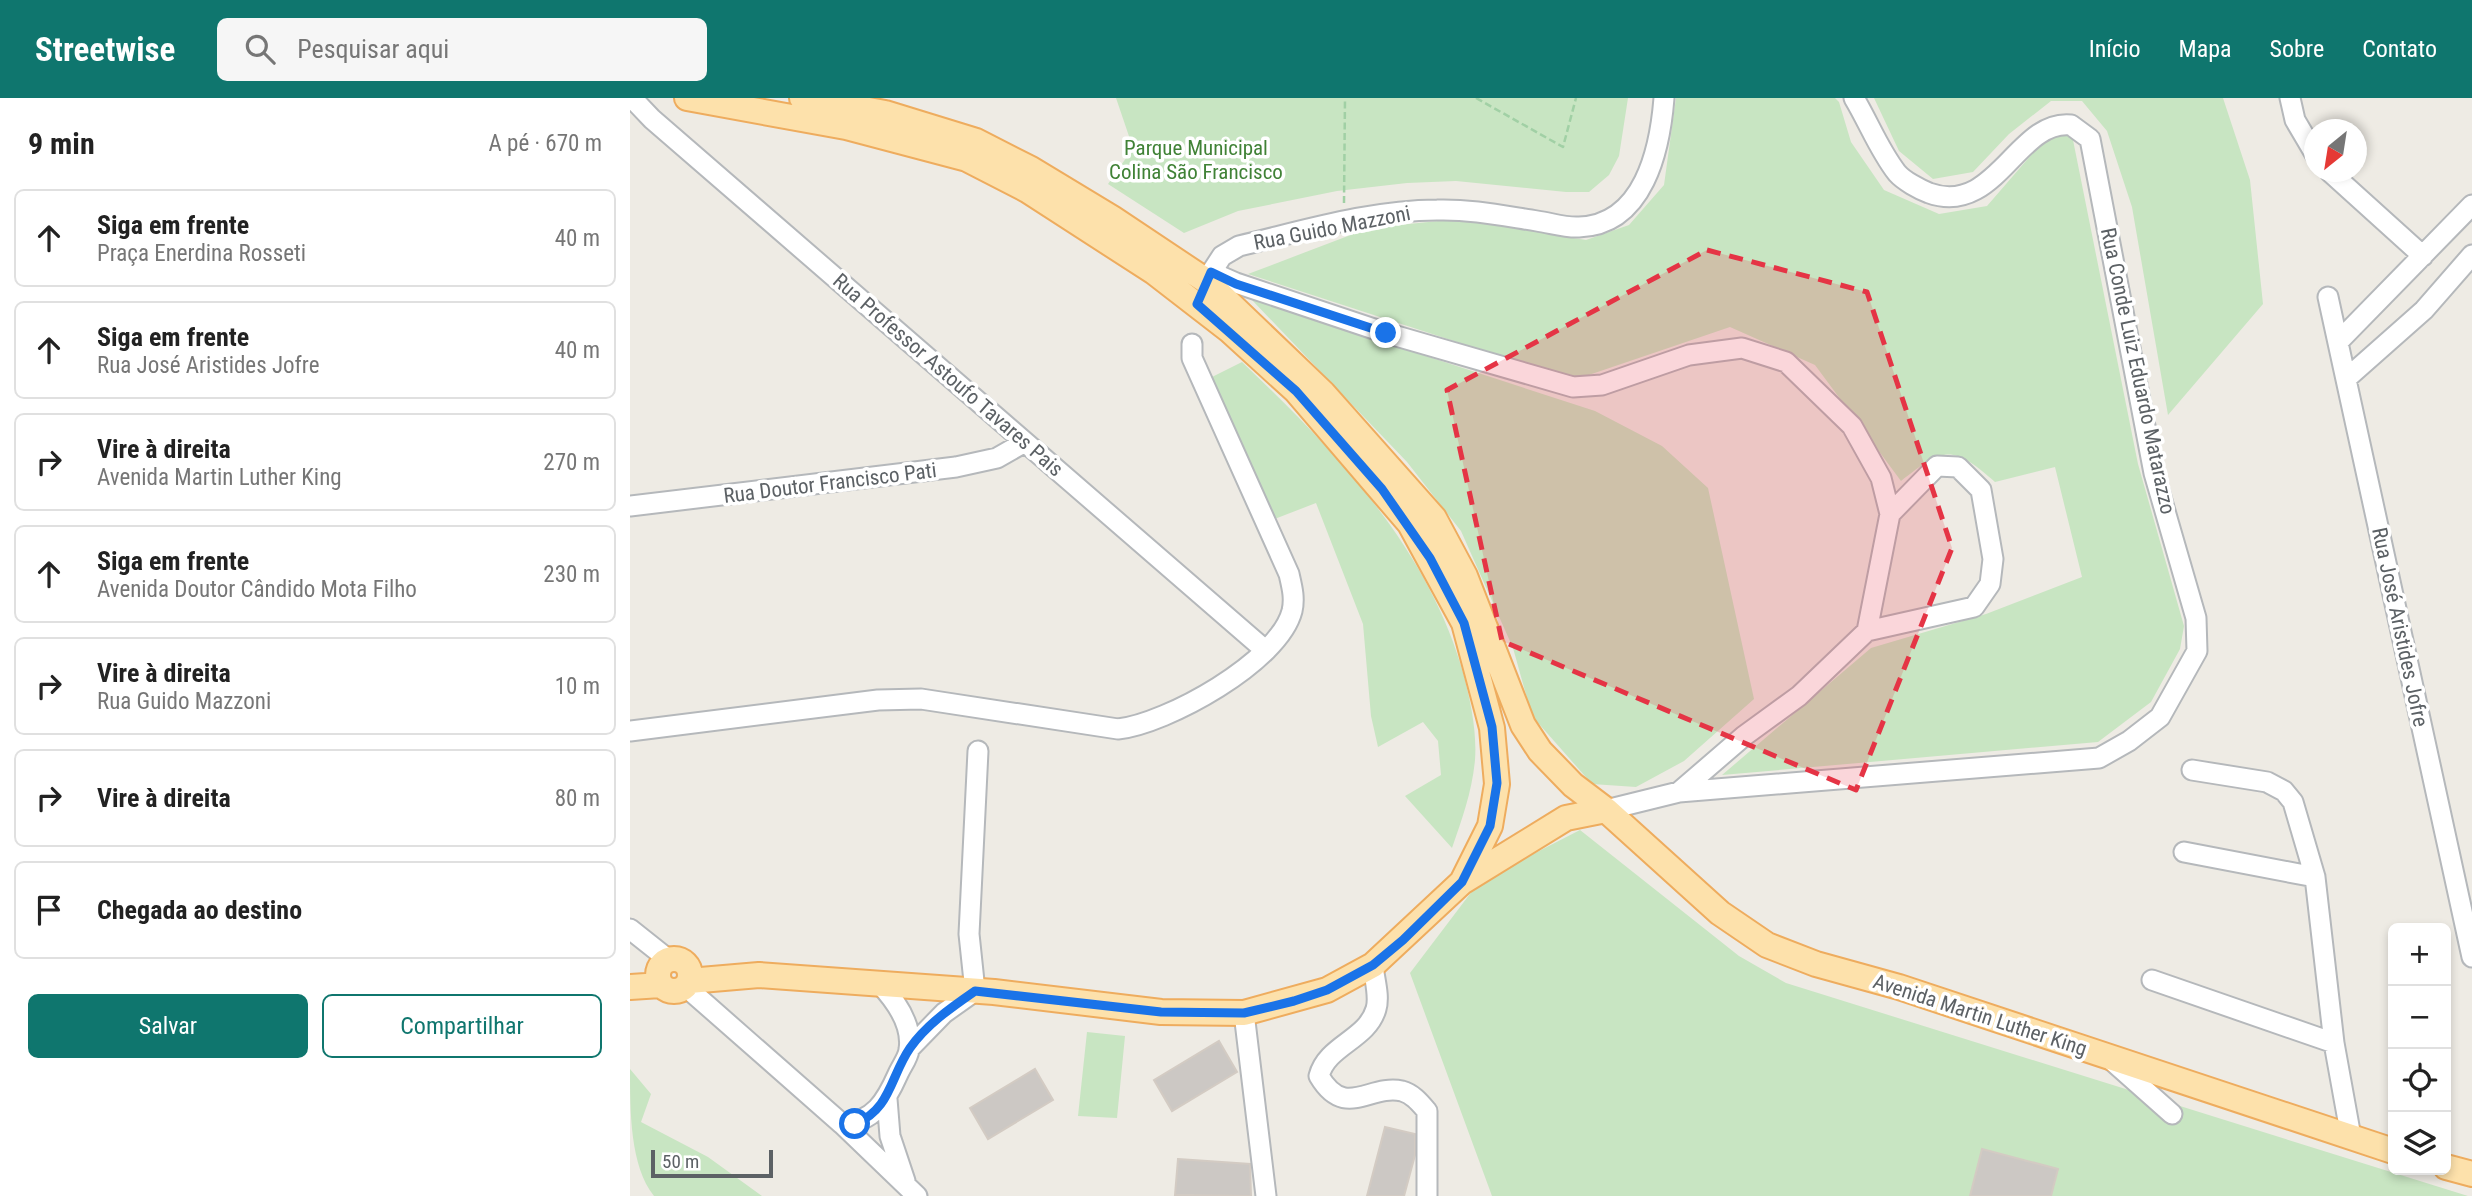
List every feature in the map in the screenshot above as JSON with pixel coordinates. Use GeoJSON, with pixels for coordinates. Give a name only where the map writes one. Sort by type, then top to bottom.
{"type":"FeatureCollection","features":[{"type":"Feature","properties":{"kind":"main road"},"geometry":{"type":"LineString","coordinates":[[687,98],[763,104],[846,127],[972,150]]}},
{"type":"Feature","properties":{"kind":"main road"},"geometry":{"type":"LineString","coordinates":[[802,98],[858,103],[972,150],[1197,304],[1296,391],[1409,524],[1464,623],[1487,705],[1497,763],[1497,783],[1490,826],[1462,882]]}},
{"type":"Feature","properties":{"kind":"main road","name":"Avenida Martin Luther King"},"geometry":{"type":"LineString","coordinates":[[972,150],[1112,218],[1208,276],[1323,393],[1434,518],[1465,576],[1514,706],[1540,751],[1573,785],[1606,810],[1720,913],[1767,945],[1816,964],[1899,987],[2388,1149]]}},
{"type":"Feature","properties":{"kind":"main road"},"geometry":{"type":"LineString","coordinates":[[1497,763],[1504,752],[1512,748],[1525,746],[1540,751]]}},
{"type":"Feature","properties":{"kind":"main road"},"geometry":{"type":"LineString","coordinates":[[1566,818],[1571,806],[1573,785]]}},
{"type":"Feature","properties":{"kind":"main road"},"geometry":{"type":"LineString","coordinates":[[630,985],[672,975],[741,975],[975,991],[1161,1012],[1244,1013],[1327,990],[1373,965],[1462,882],[1566,818],[1606,810]]}},
{"type":"Feature","properties":{"kind":"main road"},"geometry":{"type":"LineString","coordinates":[[1490,826],[1499,842],[1516,849]]}},
{"type":"Feature","properties":{"kind":"main road"},"geometry":{"type":"LineString","coordinates":[[2451,1168],[2472,1174]]}},
{"type":"Feature","properties":{"kind":"street","name":"Rua Professor Astoufo Tavares Pais"},"geometry":{"type":"LineString","coordinates":[[632,98],[652,119],[1265,650]]}},
{"type":"Feature","properties":{"kind":"street","name":"Rua Guido Mazzoni"},"geometry":{"type":"LineString","coordinates":[[1197,304],[1208,276],[1222,256],[1239,246],[1392,213],[1474,211],[1580,227],[1604,221],[1625,206],[1645,184],[1662,122],[1664,98]]}},
{"type":"Feature","properties":{"kind":"street","name":"Rua Conde Luiz Eduardo Matarazzo"},"geometry":{"type":"LineString","coordinates":[[1606,810],[1679,792],[2099,758],[2129,741],[2160,717],[2197,651],[2196,618],[2154,473],[2090,139],[2070,125],[2047,126],[1996,176],[1973,191],[1941,197],[1922,190],[1899,175],[1854,98]]}},
{"type":"Feature","properties":{"kind":"street"},"geometry":{"type":"LineString","coordinates":[[2290,98],[2295,120],[2304,135]]}},
{"type":"Feature","properties":{"kind":"street"},"geometry":{"type":"LineString","coordinates":[[2341,182],[2423,256]]}},
{"type":"Feature","properties":{"kind":"street"},"geometry":{"type":"LineString","coordinates":[[2338,342],[2472,205]]}},
{"type":"Feature","properties":{"kind":"street"},"geometry":{"type":"LineString","coordinates":[[2346,379],[2424,310],[2472,255]]}},
{"type":"Feature","properties":{"kind":"street"},"geometry":{"type":"LineString","coordinates":[[1208,276],[1374,329],[1573,387],[1602,385],[1689,355],[1742,348],[1786,362],[1852,426],[1881,478],[1890,514],[1867,631]]}},
{"type":"Feature","properties":{"kind":"street","name":"Rua José Aristides Jofre"},"geometry":{"type":"LineString","coordinates":[[2329,297],[2472,957]]}},
{"type":"Feature","properties":{"kind":"street"},"geometry":{"type":"LineString","coordinates":[[630,731],[878,700],[910,699],[1096,727],[1136,727],[1210,693],[1265,650],[1292,613],[1294,594],[1289,574],[1196,369],[1192,358],[1192,344]]}},
{"type":"Feature","properties":{"kind":"street","name":"Rua Doutor Francisco Pati"},"geometry":{"type":"LineString","coordinates":[[630,506],[956,467],[997,458],[1025,442]]}},
{"type":"Feature","properties":{"kind":"street"},"geometry":{"type":"LineString","coordinates":[[1679,792],[1744,736],[1799,696],[1867,631],[1974,607],[1990,584],[1993,559],[1981,490],[1958,467],[1937,466],[1890,514]]}},
{"type":"Feature","properties":{"kind":"street"},"geometry":{"type":"LineString","coordinates":[[842,1124],[865,1119],[887,1099],[909,1049],[944,1013],[975,991],[969,934],[978,751]]}},
{"type":"Feature","properties":{"kind":"street"},"geometry":{"type":"LineString","coordinates":[[2192,770],[2267,782],[2284,791],[2293,802],[2315,877],[2333,1043],[2351,1138]]}},
{"type":"Feature","properties":{"kind":"street"},"geometry":{"type":"LineString","coordinates":[[2184,852],[2315,877]]}},
{"type":"Feature","properties":{"kind":"street"},"geometry":{"type":"LineString","coordinates":[[630,932],[672,975],[842,1124],[912,1191]]}},
{"type":"Feature","properties":{"kind":"street"},"geometry":{"type":"LineString","coordinates":[[1373,965],[1376,1009],[1367,1026],[1322,1063],[1319,1076],[1327,1089],[1348,1099],[1401,1091],[1416,1098],[1427,1111],[1427,1196]]}},
{"type":"Feature","properties":{"kind":"street"},"geometry":{"type":"LineString","coordinates":[[2152,980],[2333,1043]]}},
{"type":"Feature","properties":{"kind":"street"},"geometry":{"type":"LineString","coordinates":[[879,983],[902,1010],[909,1049]]}},
{"type":"Feature","properties":{"kind":"street"},"geometry":{"type":"LineString","coordinates":[[1244,1013],[1266,1196]]}},
{"type":"Feature","properties":{"kind":"street"},"geometry":{"type":"LineString","coordinates":[[2107,1056],[2172,1114]]}},
{"type":"Feature","properties":{"kind":"street"},"geometry":{"type":"LineString","coordinates":[[887,1099],[890,1136],[912,1191]]}},
{"type":"Feature","properties":{"kind":"path"},"geometry":{"type":"LineString","coordinates":[[1344,223],[1345,98]]}},
{"type":"Feature","properties":{"kind":"path"},"geometry":{"type":"LineString","coordinates":[[1476,98],[1563,147],[1576,98]]}},
{"type":"Feature","properties":{"kind":"highlighted area"},"geometry":{"type":"Polygon","coordinates":[[[1707,250],[1867,292],[1952,548],[1856,790],[1502,641],[1447,390],[1707,250]]]}},
{"type":"Feature","properties":{"kind":"green space","name":"Parque Municipal Colina São Francisco"},"geometry":{"type":"Polygon","coordinates":[[[1116,98],[1628,98],[1619,156],[1609,175],[1589,192],[1456,181],[1407,183],[1337,191],[1238,211],[1184,233],[1108,184],[1133,148],[1116,98]]]}},
{"type":"Feature","properties":{"kind":"green space"},"geometry":{"type":"Polygon","coordinates":[[[1676,98],[1835,98],[1839,102],[1851,142],[1884,190],[1939,214],[1987,206],[2032,154],[2054,135],[2072,135],[2138,464],[2184,626],[2180,649],[2151,702],[2098,742],[1722,775],[1871,648],[1986,614],[2082,577],[2055,467],[1995,482],[1968,461],[1948,454],[1928,461],[1901,481],[1815,365],[1730,327],[1574,380],[1248,274],[1369,228],[1458,219],[1586,240],[1629,225],[1664,185],[1676,98]]]}},
{"type":"Feature","properties":{"kind":"green space"},"geometry":{"type":"Polygon","coordinates":[[[1874,98],[2223,98],[2250,180],[2263,304],[2168,415],[2132,207],[2107,131],[2082,101],[2051,101],[2009,134],[1973,172],[1933,179],[1899,151],[1874,98]]]}},
{"type":"Feature","properties":{"kind":"green space"},"geometry":{"type":"Polygon","coordinates":[[[1251,299],[1595,411],[1662,446],[1708,488],[1754,699],[1684,761],[1636,787],[1592,784],[1532,716],[1513,648],[1461,531],[1407,462],[1251,299]]]}},
{"type":"Feature","properties":{"kind":"green space"},"geometry":{"type":"Polygon","coordinates":[[[1242,362],[1311,431],[1375,504],[1428,585],[1448,629],[1469,697],[1475,750],[1469,794],[1452,848],[1405,796],[1441,775],[1438,741],[1423,722],[1378,747],[1371,716],[1363,624],[1316,503],[1272,520],[1212,377],[1242,362]]]}},
{"type":"Feature","properties":{"kind":"green space"},"geometry":{"type":"Polygon","coordinates":[[[1580,830],[1739,956],[1786,983],[2388,1171],[2388,1175],[2401,1175],[2468,1196],[1492,1196],[1410,973],[1479,882],[1580,830]]]}},
{"type":"Feature","properties":{"kind":"green space"},"geometry":{"type":"Polygon","coordinates":[[[1087,1032],[1125,1036],[1117,1118],[1078,1116],[1087,1032]]]}},
{"type":"Feature","properties":{"kind":"green space"},"geometry":{"type":"Polygon","coordinates":[[[630,1069],[651,1094],[641,1122],[708,1157],[762,1196],[654,1196],[646,1184],[636,1154],[631,1120],[630,1069]]]}},
{"type":"Feature","properties":{"kind":"building"},"geometry":{"type":"Polygon","coordinates":[[[1219,1041],[1237,1072],[1172,1111],[1154,1080],[1219,1041]]]}},
{"type":"Feature","properties":{"kind":"building"},"geometry":{"type":"Polygon","coordinates":[[[1035,1069],[1053,1100],[988,1139],[970,1108],[1035,1069]]]}},
{"type":"Feature","properties":{"kind":"building"},"geometry":{"type":"Polygon","coordinates":[[[1385,1127],[1415,1134],[1415,1155],[1404,1196],[1367,1196],[1385,1127]]]}},
{"type":"Feature","properties":{"kind":"building"},"geometry":{"type":"Polygon","coordinates":[[[1982,1149],[2058,1169],[2051,1196],[1970,1196],[1982,1149]]]}},
{"type":"Feature","properties":{"kind":"building"},"geometry":{"type":"Polygon","coordinates":[[[1178,1159],[1250,1164],[1251,1196],[1175,1195],[1178,1159]]]}},
{"type":"Feature","properties":{"kind":"route"},"geometry":{"type":"LineString","coordinates":[[855,1124],[876,1111],[887,1099],[909,1049],[925,1030],[975,991],[1161,1012],[1244,1013],[1327,990],[1373,965],[1403,940],[1462,882],[1490,826],[1497,783],[1492,727],[1464,623],[1430,558],[1409,524],[1382,489],[1296,391],[1197,304],[1205,280],[1211,272],[1236,284],[1386,333]]}}]}
